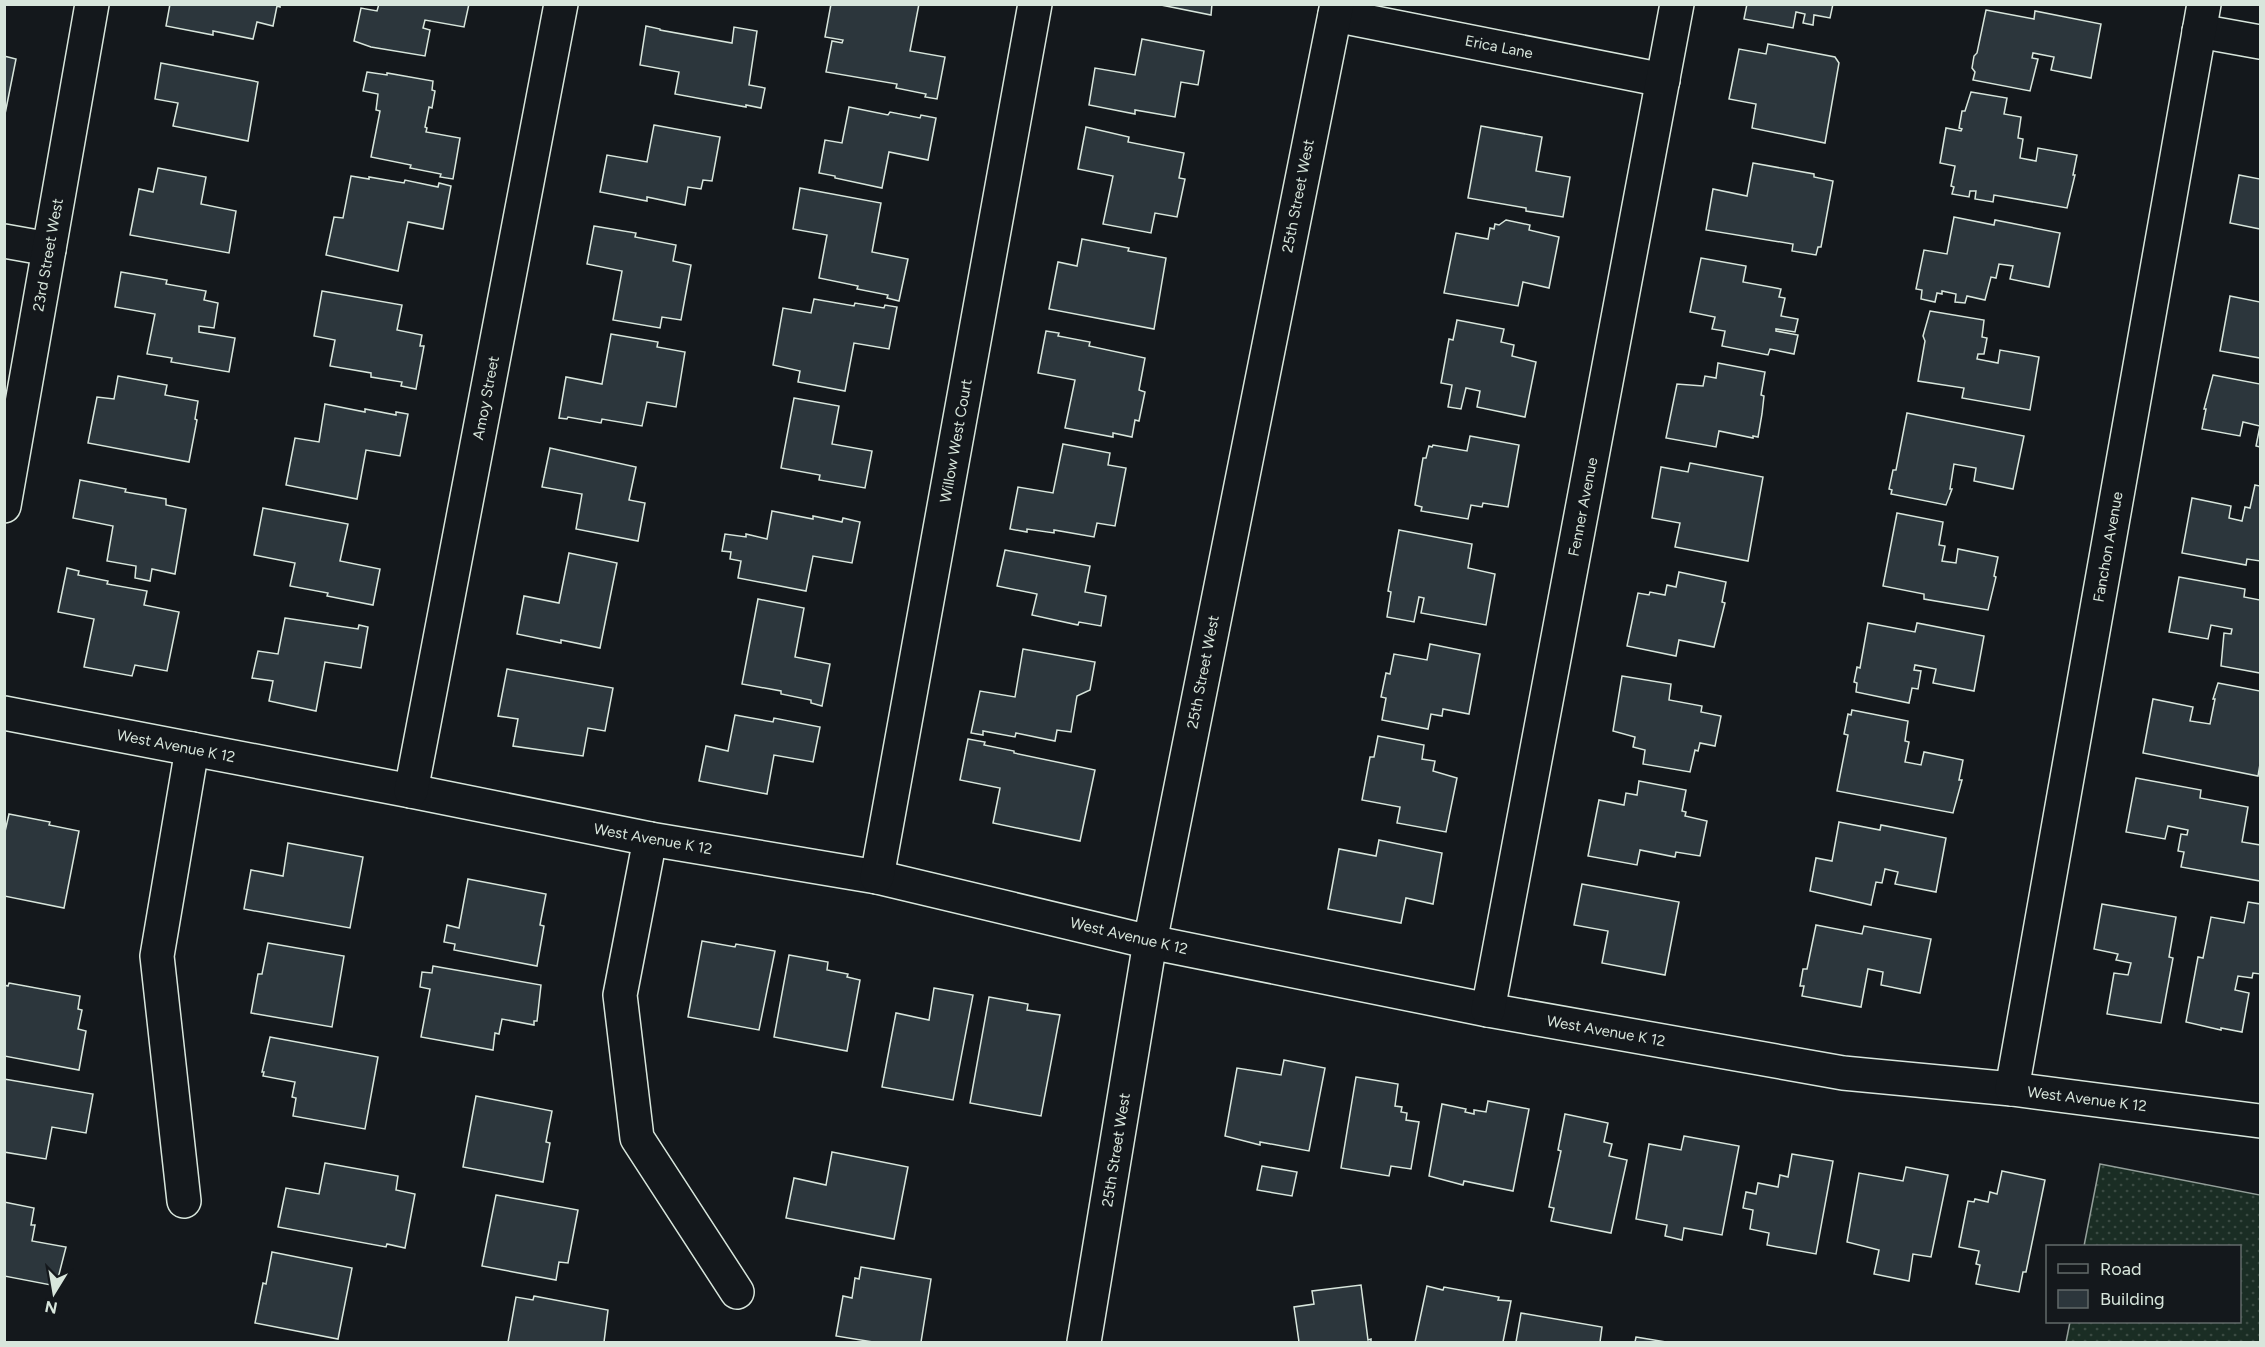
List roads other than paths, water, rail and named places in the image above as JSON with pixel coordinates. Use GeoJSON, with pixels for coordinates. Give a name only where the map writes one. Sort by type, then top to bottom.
{"type":"FeatureCollection","features":[{"type":"Feature","properties":{"kind":"street","name":"23rd Street West"},"geometry":{"type":"LineString","coordinates":[[4,506],[92,4]]}},
{"type":"Feature","properties":{"kind":"street","name":"Amoy Street"},"geometry":{"type":"LineString","coordinates":[[411,790],[561,4]]}},
{"type":"Feature","properties":{"kind":"street","name":"Willow West Court"},"geometry":{"type":"LineString","coordinates":[[877,877],[1035,4]]}},
{"type":"Feature","properties":{"kind":"street","name":"Fenner Avenue"},"geometry":{"type":"LineString","coordinates":[[1488,1010],[1677,4]]}},
{"type":"Feature","properties":{"kind":"street","name":"Erica Lane"},"geometry":{"type":"LineString","coordinates":[[1336,10],[1663,80]]}},
{"type":"Feature","properties":{"kind":"street","name":"25th Street West"},"geometry":{"type":"LineString","coordinates":[[1084,1342],[1150,942],[1336,10]]}},
{"type":"Feature","properties":{"kind":"street"},"geometry":{"type":"LineString","coordinates":[[2201,18],[2260,42]]}},
{"type":"Feature","properties":{"kind":"street","name":"Fanchon Avenue"},"geometry":{"type":"LineString","coordinates":[[2012,1089],[2201,18]]}},
{"type":"Feature","properties":{"kind":"street"},"geometry":{"type":"LineString","coordinates":[[4,241],[49,249]]}},
{"type":"Feature","properties":{"kind":"street","name":"West Avenue K 12"},"geometry":{"type":"LineString","coordinates":[[4,713],[411,790],[650,839],[877,877],[1150,942],[1488,1010],[1843,1073],[2012,1089],[2260,1120]]}},
{"type":"Feature","properties":{"kind":"street"},"geometry":{"type":"LineString","coordinates":[[184,1201],[157,956],[192,749]]}},
{"type":"Feature","properties":{"kind":"street"},"geometry":{"type":"LineString","coordinates":[[650,839],[620,995],[637,1138],[736,1292]]}}]}
